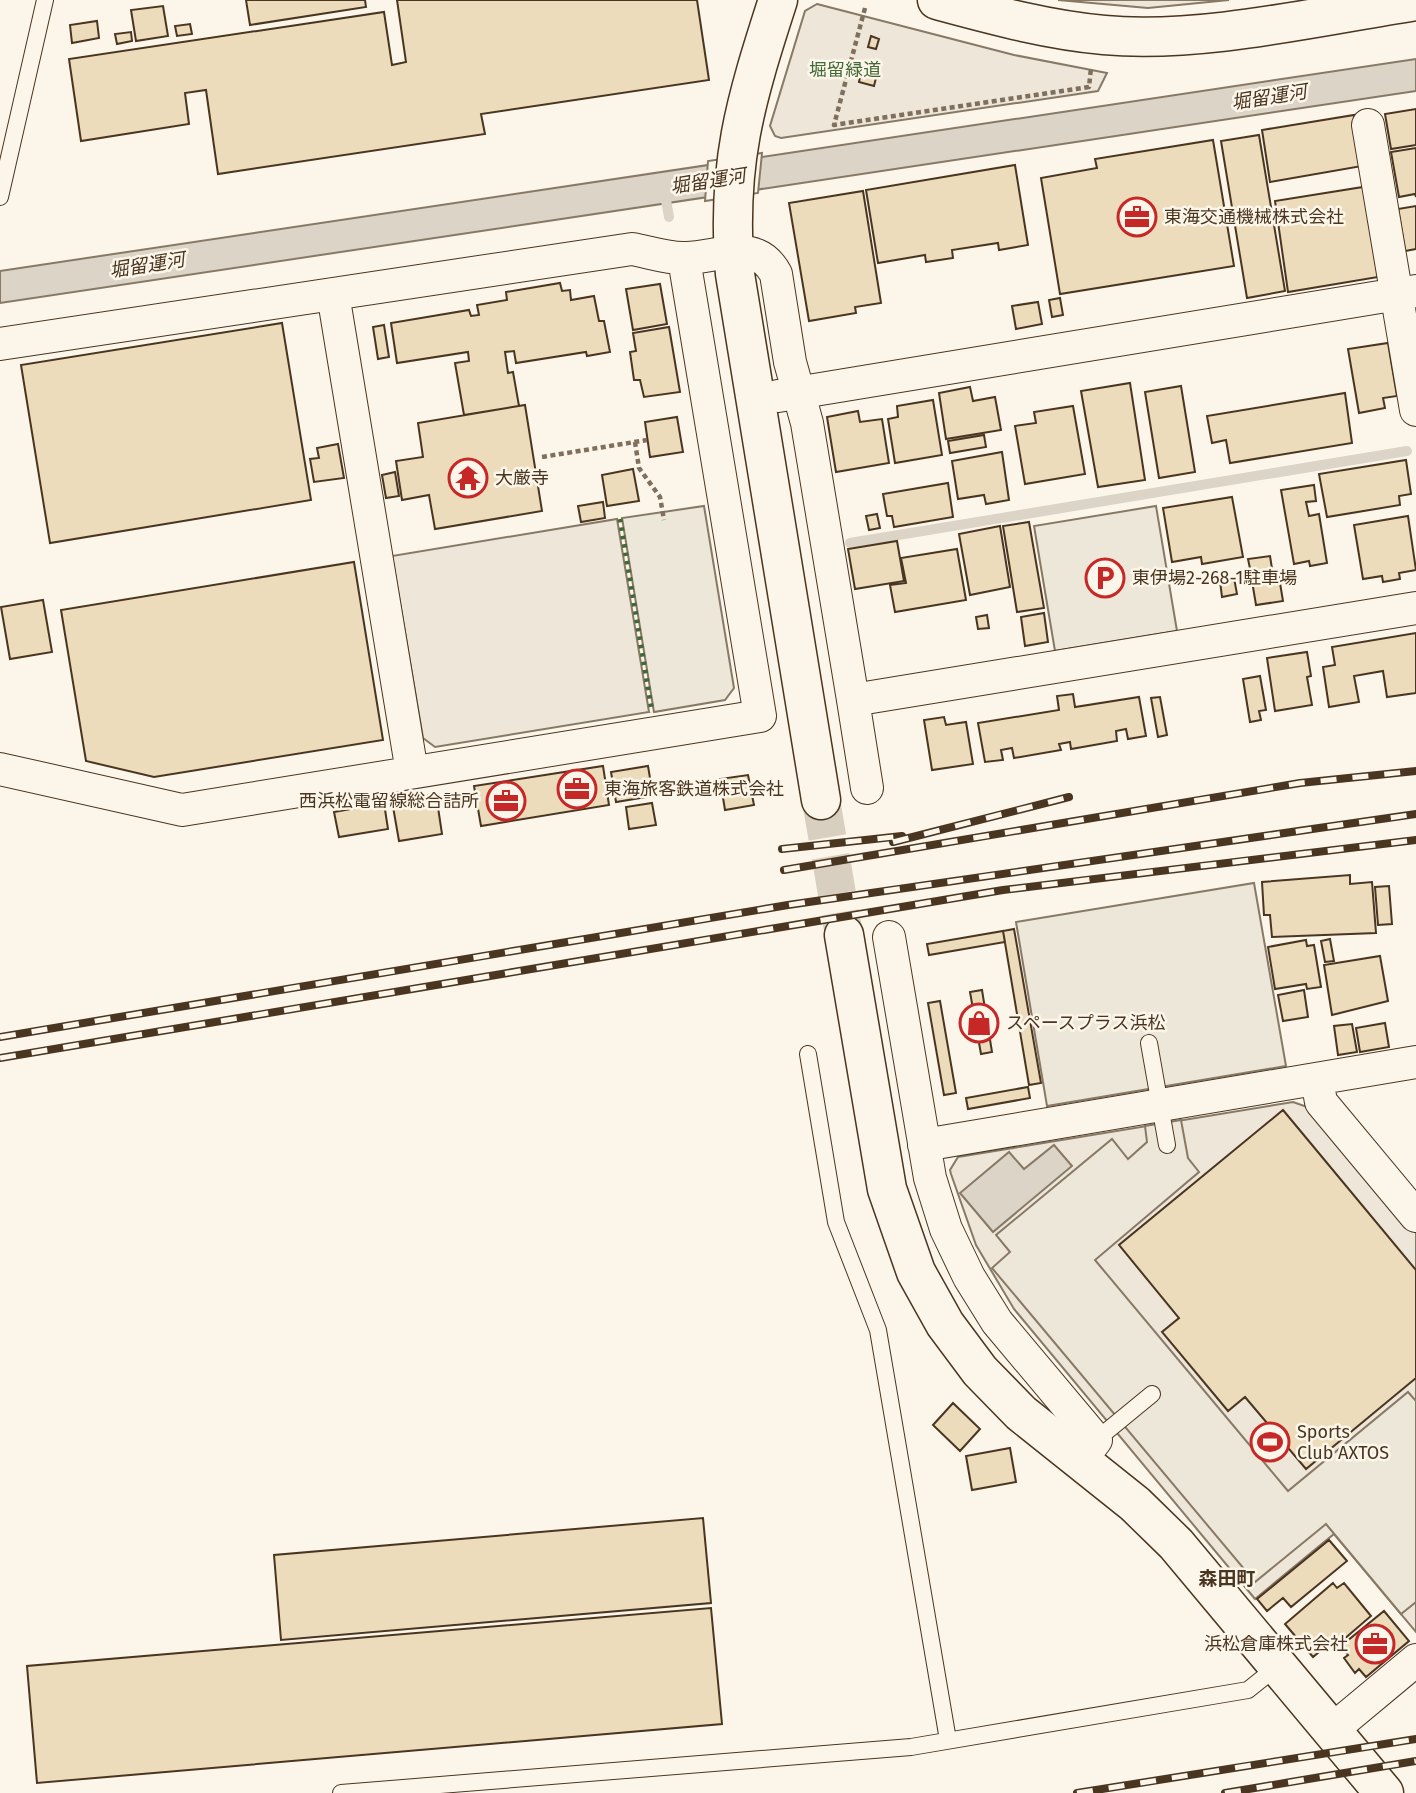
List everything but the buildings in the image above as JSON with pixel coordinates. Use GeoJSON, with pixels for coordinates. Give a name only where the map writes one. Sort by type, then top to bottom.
{"type":"FeatureCollection","features":[{"type":"Feature","properties":{"kind":"street"},"geometry":{"type":"LineString","coordinates":[[778,0],[744,106],[736,153],[732,207],[733,251],[821,800]]}},
{"type":"Feature","properties":{"kind":"street"},"geometry":{"type":"LineString","coordinates":[[937,0],[1064,30],[1149,37],[1191,35],[1416,1]]}},
{"type":"Feature","properties":{"kind":"street"},"geometry":{"type":"LineString","coordinates":[[1368,125],[1406,293],[1416,410]]}},
{"type":"Feature","properties":{"kind":"street"},"geometry":{"type":"LineString","coordinates":[[0,344],[632,249],[684,259],[733,251],[759,254],[776,274],[790,362],[807,423],[867,789]]}},
{"type":"Feature","properties":{"kind":"street"},"geometry":{"type":"LineString","coordinates":[[0,769],[182,810],[760,716],[684,259]]}},
{"type":"Feature","properties":{"kind":"street"},"geometry":{"type":"LineString","coordinates":[[756,400],[1406,293]]}},
{"type":"Feature","properties":{"kind":"street"},"geometry":{"type":"LineString","coordinates":[[333,294],[412,772]]}},
{"type":"Feature","properties":{"kind":"street"},"geometry":{"type":"LineString","coordinates":[[853,700],[1416,608]]}},
{"type":"Feature","properties":{"kind":"street"},"geometry":{"type":"LineString","coordinates":[[844,935],[887,1189],[916,1272],[945,1324],[980,1371],[1021,1413],[1088,1451]]}},
{"type":"Feature","properties":{"kind":"street"},"geometry":{"type":"LineString","coordinates":[[889,937],[924,1145],[937,1204],[969,1277],[1088,1451],[1163,1530],[1384,1793]]}},
{"type":"Feature","properties":{"kind":"street"},"geometry":{"type":"LineString","coordinates":[[924,1145],[1416,1062]]}},
{"type":"Feature","properties":{"kind":"street"},"geometry":{"type":"LineString","coordinates":[[1317,1079],[1321,1102],[1416,1216]]}},
{"type":"Feature","properties":{"kind":"street"},"geometry":{"type":"LineString","coordinates":[[1332,1730],[1416,1660]]}},
{"type":"Feature","properties":{"kind":"lane"},"geometry":{"type":"LineString","coordinates":[[0,197],[45,0]]}},
{"type":"Feature","properties":{"kind":"lane"},"geometry":{"type":"LineString","coordinates":[[1149,1043],[1167,1145]]}},
{"type":"Feature","properties":{"kind":"lane"},"geometry":{"type":"LineString","coordinates":[[808,1055],[836,1222],[878,1330],[948,1740]]}},
{"type":"Feature","properties":{"kind":"lane"},"geometry":{"type":"LineString","coordinates":[[1088,1451],[1152,1394]]}},
{"type":"Feature","properties":{"kind":"lane"},"geometry":{"type":"LineString","coordinates":[[341,1793],[897,1748],[1248,1690],[1278,1666]]}},
{"type":"Feature","properties":{"kind":"path"},"geometry":{"type":"LineString","coordinates":[[865,8],[834,125],[1089,87],[1092,60]]}},
{"type":"Feature","properties":{"kind":"path"},"geometry":{"type":"LineString","coordinates":[[542,457],[647,440]]}},
{"type":"Feature","properties":{"kind":"path"},"geometry":{"type":"LineString","coordinates":[[635,442],[639,468],[660,497],[664,520]]}},
{"type":"Feature","properties":{"kind":"green space","name":"堀留緑道"},"geometry":{"type":"Polygon","coordinates":[[[817,4],[1014,55],[1107,73],[1098,91],[781,138],[775,136],[770,126],[805,11],[817,4]]]}},
{"type":"Feature","properties":{"kind":"green space"},"geometry":{"type":"Polygon","coordinates":[[[617,519],[649,712],[435,747],[423,738],[392,556],[617,519]]]}},
{"type":"Feature","properties":{"kind":"green space","name":"Sports Club AXTOS"},"geometry":{"type":"Polygon","coordinates":[[[1293,1102],[1313,1109],[1416,1232],[1416,1632],[1334,1534],[1255,1599],[1014,1309],[976,1245],[950,1170],[958,1157],[1293,1102]]]}},
{"type":"Feature","properties":{"kind":"shaded area"},"geometry":{"type":"Polygon","coordinates":[[[1058,0],[1229,0],[1148,8],[1058,0]]]}},
{"type":"Feature","properties":{"kind":"shaded area"},"geometry":{"type":"Polygon","coordinates":[[[704,506],[734,688],[725,700],[654,712],[622,518],[704,506]]]}},
{"type":"Feature","properties":{"kind":"shaded area","name":"東伊場2-268-1駐車場"},"geometry":{"type":"Polygon","coordinates":[[[1156,506],[1177,631],[1055,651],[1034,526],[1156,506]]]}},
{"type":"Feature","properties":{"kind":"shaded area"},"geometry":{"type":"Polygon","coordinates":[[[1254,883],[1286,1066],[1047,1106],[1016,922],[1254,883]]]}},
{"type":"Feature","properties":{"kind":"shaded area"},"geometry":{"type":"Polygon","coordinates":[[[1181,1120],[1188,1158],[1199,1172],[1095,1260],[1288,1491],[1408,1392],[1416,1401],[1416,1602],[1401,1614],[1326,1524],[1255,1582],[992,1268],[1010,1252],[996,1235],[1112,1139],[1128,1159],[1147,1142],[1145,1126],[1181,1120]]]}},
{"type":"Feature","properties":{"kind":"water","name":"堀留運河"},"geometry":{"type":"Polygon","coordinates":[[[1416,59],[1416,91],[0,303],[0,271],[1416,59]]]}},
{"type":"Feature","properties":{"kind":"water"},"geometry":{"type":"Polygon","coordinates":[[[1054,1145],[1072,1166],[993,1232],[960,1193],[1009,1152],[1024,1169],[1054,1145]]]}},
{"type":"Feature","properties":{"kind":"pier"},"geometry":{"type":"Polygon","coordinates":[[[762,153],[758,193],[705,201],[708,161],[762,153]]]}},
{"type":"Feature","properties":{"kind":"waterway","name":"堀留運河"},"geometry":{"type":"LineString","coordinates":[[664,189],[669,217]]}},
{"type":"Feature","properties":{"kind":"waterway"},"geometry":{"type":"LineString","coordinates":[[850,543],[1407,451]]}},
{"type":"Feature","properties":{"kind":"tunnel"},"geometry":{"type":"LineString","coordinates":[[821,800],[844,935]]}},
{"type":"Feature","properties":{"kind":"railway"},"geometry":{"type":"LineString","coordinates":[[784,870],[1300,783],[1416,771]]}},
{"type":"Feature","properties":{"kind":"railway"},"geometry":{"type":"LineString","coordinates":[[893,842],[1069,797]]}},
{"type":"Feature","properties":{"kind":"railway"},"geometry":{"type":"LineString","coordinates":[[0,1037],[788,905],[1416,814]]}},
{"type":"Feature","properties":{"kind":"railway"},"geometry":{"type":"LineString","coordinates":[[782,849],[902,836]]}},
{"type":"Feature","properties":{"kind":"railway"},"geometry":{"type":"LineString","coordinates":[[0,1058],[1003,890],[1416,840]]}},
{"type":"Feature","properties":{"kind":"railway"},"geometry":{"type":"LineString","coordinates":[[1077,1793],[1416,1739]]}},
{"type":"Feature","properties":{"kind":"railway"},"geometry":{"type":"LineString","coordinates":[[1225,1793],[1416,1761]]}},
{"type":"Feature","properties":{"kind":"hedge"},"geometry":{"type":"LineString","coordinates":[[620,519],[652,712]]}},
{"type":"Feature","properties":{"kind":"place","name":"東海交通機械株式会社"},"geometry":{"type":"Point","coordinates":[1137,217]}},
{"type":"Feature","properties":{"kind":"place","name":"大厳寺"},"geometry":{"type":"Point","coordinates":[468,478]}},
{"type":"Feature","properties":{"kind":"place","name":"東伊場2-268-1駐車場"},"geometry":{"type":"Point","coordinates":[1105,578]}},
{"type":"Feature","properties":{"kind":"place","name":"東海旅客鉄道株式会社"},"geometry":{"type":"Point","coordinates":[577,789]}},
{"type":"Feature","properties":{"kind":"place","name":"西浜松電留線総合詰所"},"geometry":{"type":"Point","coordinates":[506,801]}},
{"type":"Feature","properties":{"kind":"place","name":"スペースプラス浜松"},"geometry":{"type":"Point","coordinates":[979,1023]}},
{"type":"Feature","properties":{"kind":"place","name":"Sports Club AXTOS"},"geometry":{"type":"Point","coordinates":[1270,1442]}},
{"type":"Feature","properties":{"kind":"place","name":"浜松倉庫株式会社"},"geometry":{"type":"Point","coordinates":[1375,1644]}},
{"type":"Feature","properties":{"kind":"district","name":"森田町"},"geometry":{"type":"Point","coordinates":[1227,1578]}}]}
